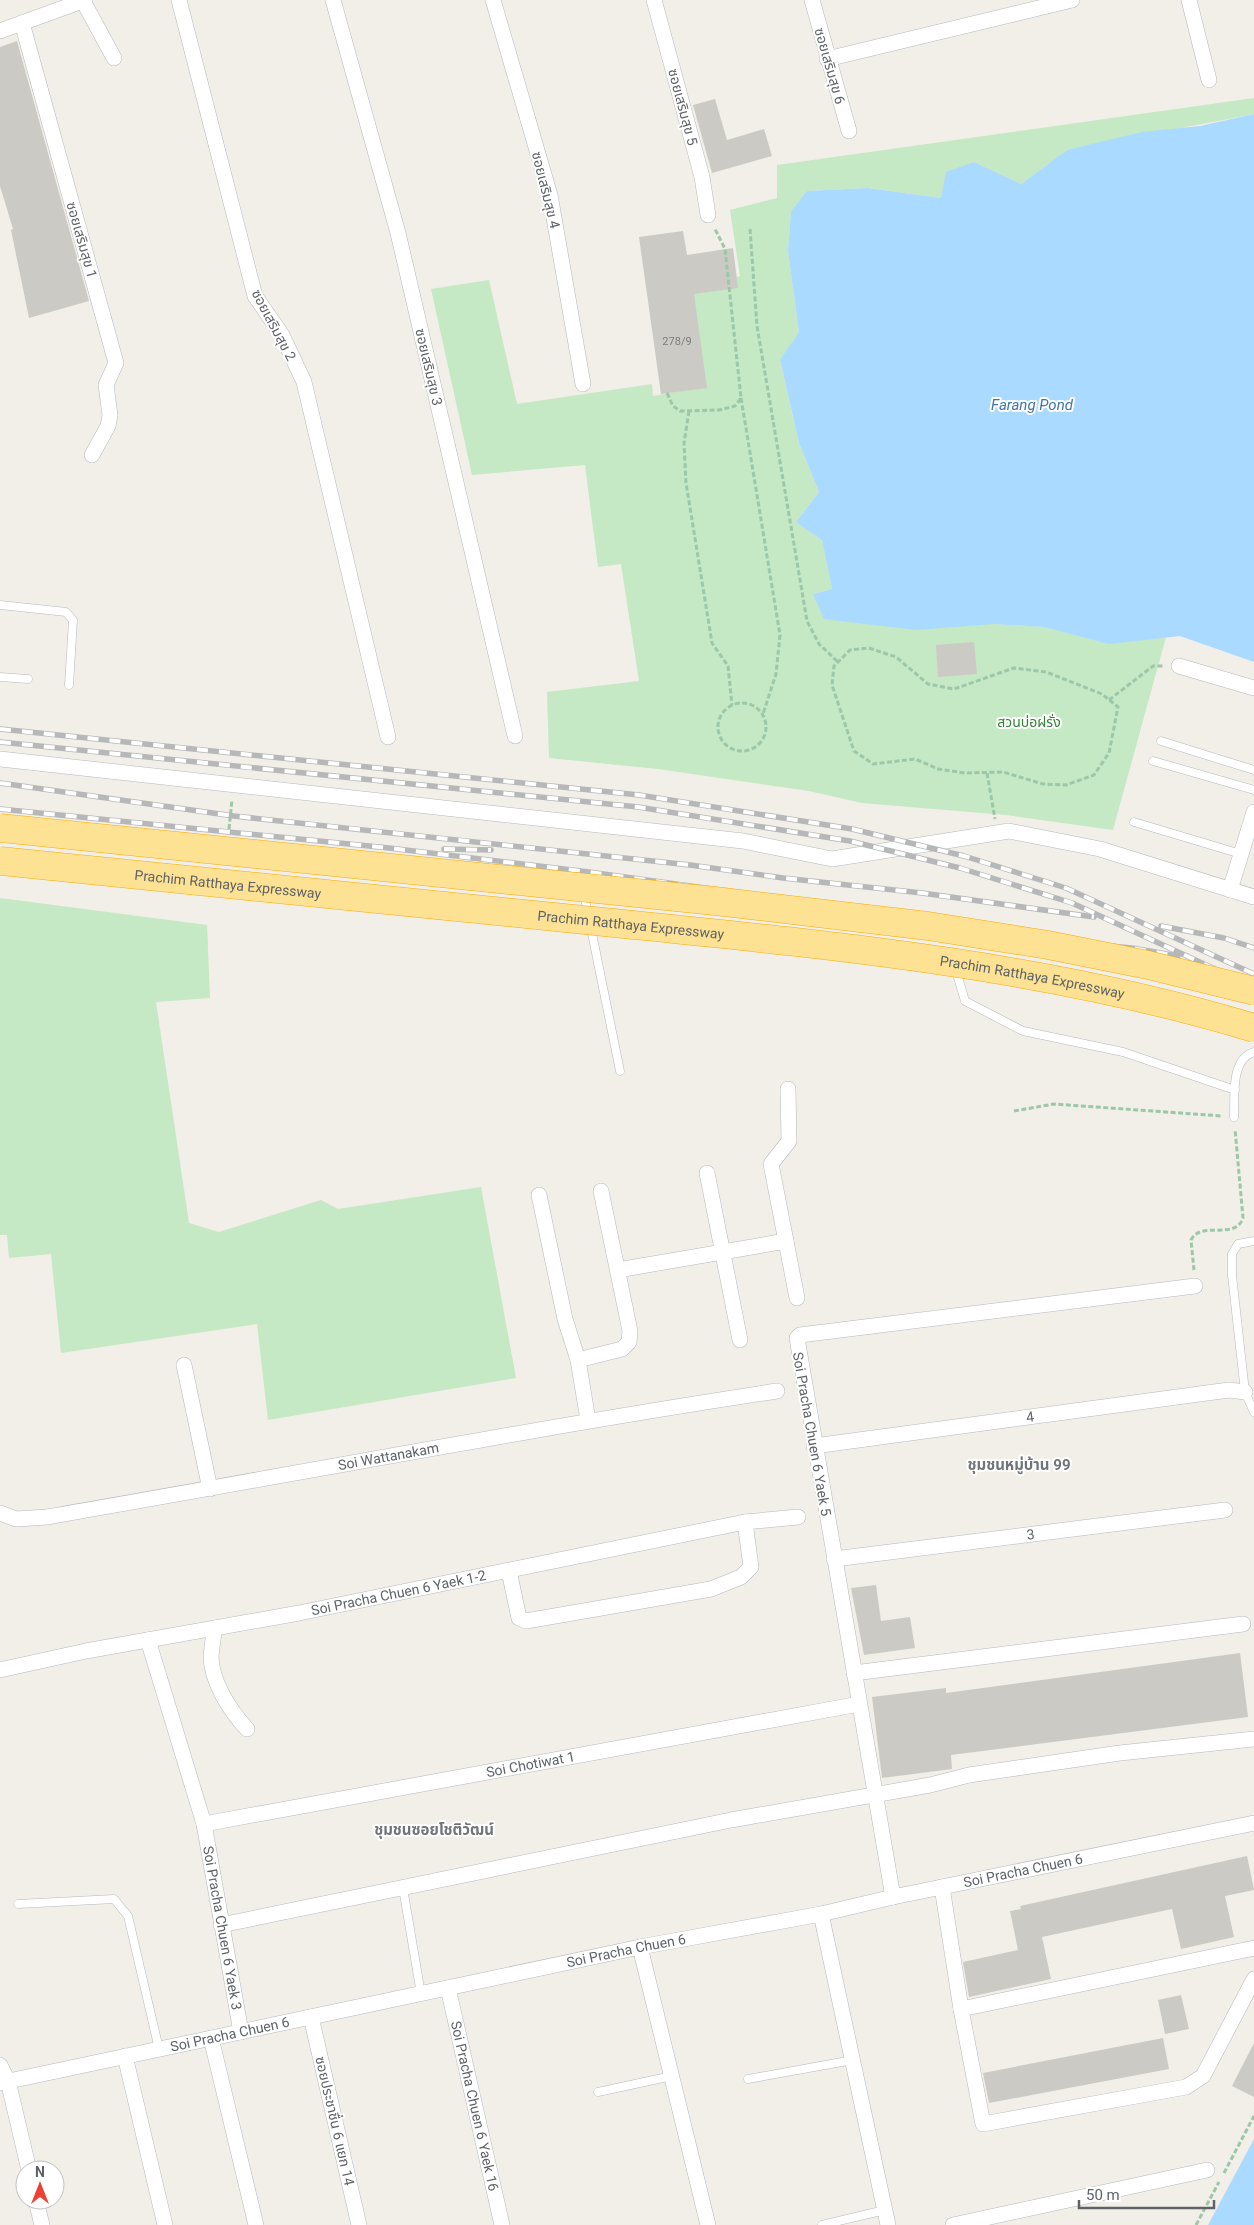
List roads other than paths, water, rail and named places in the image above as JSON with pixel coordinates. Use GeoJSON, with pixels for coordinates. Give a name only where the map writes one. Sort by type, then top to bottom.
{"type":"FeatureCollection","features":[{"type":"Feature","properties":{"kind":"highway"},"geometry":{"type":"LineString","coordinates":[[0,828],[715,901],[928,926],[1057,947],[1148,965],[1254,991]]}},
{"type":"Feature","properties":{"kind":"highway","name":"Prachim Ratthaya Expressway"},"geometry":{"type":"LineString","coordinates":[[0,861],[774,939],[933,958],[1056,979],[1148,1000],[1254,1028]]}},
{"type":"Feature","properties":{"kind":"street"},"geometry":{"type":"LineString","coordinates":[[0,31],[84,0],[114,58]]}},
{"type":"Feature","properties":{"kind":"street","name":"ซอยเสริมสุข 2"},"geometry":{"type":"LineString","coordinates":[[179,0],[255,296],[282,335],[304,382],[388,737]]}},
{"type":"Feature","properties":{"kind":"street","name":"ซอยเสริมสุข 3"},"geometry":{"type":"LineString","coordinates":[[333,0],[398,233],[515,736]]}},
{"type":"Feature","properties":{"kind":"street","name":"ซอยเสริมสุข 4"},"geometry":{"type":"LineString","coordinates":[[493,0],[550,196],[582,384]]}},
{"type":"Feature","properties":{"kind":"street","name":"ซอยเสริมสุข 5"},"geometry":{"type":"LineString","coordinates":[[654,0],[702,177],[708,215]]}},
{"type":"Feature","properties":{"kind":"street","name":"ซอยเสริมสุข 6"},"geometry":{"type":"LineString","coordinates":[[812,0],[848,131]]}},
{"type":"Feature","properties":{"kind":"street"},"geometry":{"type":"LineString","coordinates":[[827,59],[1072,0]]}},
{"type":"Feature","properties":{"kind":"street"},"geometry":{"type":"LineString","coordinates":[[1189,0],[1209,80]]}},
{"type":"Feature","properties":{"kind":"street","name":"ซอยเสริมสุข 1"},"geometry":{"type":"LineString","coordinates":[[22,23],[116,363],[106,385],[110,414],[108,426],[92,455]]}},
{"type":"Feature","properties":{"kind":"street"},"geometry":{"type":"LineString","coordinates":[[1179,666],[1254,688]]}},
{"type":"Feature","properties":{"kind":"street"},"geometry":{"type":"LineString","coordinates":[[0,759],[743,841],[832,859],[1009,830],[1100,849],[1254,897]]}},
{"type":"Feature","properties":{"kind":"street"},"geometry":{"type":"LineString","coordinates":[[1230,890],[1254,812]]}},
{"type":"Feature","properties":{"kind":"street"},"geometry":{"type":"LineString","coordinates":[[788,1089],[789,1141],[771,1164],[798,1298]]}},
{"type":"Feature","properties":{"kind":"street"},"geometry":{"type":"LineString","coordinates":[[707,1173],[740,1340]]}},
{"type":"Feature","properties":{"kind":"street"},"geometry":{"type":"LineString","coordinates":[[578,1360],[622,1349],[629,1342],[630,1331],[601,1191]]}},
{"type":"Feature","properties":{"kind":"street"},"geometry":{"type":"LineString","coordinates":[[539,1195],[565,1319],[573,1337],[588,1420]]}},
{"type":"Feature","properties":{"kind":"street"},"geometry":{"type":"LineString","coordinates":[[618,1270],[786,1241]]}},
{"type":"Feature","properties":{"kind":"street","name":"Soi Pracha Chuen 6 Yaek 5"},"geometry":{"type":"LineString","coordinates":[[893,1897],[796,1342],[800,1335],[1195,1286]]}},
{"type":"Feature","properties":{"kind":"street"},"geometry":{"type":"LineString","coordinates":[[184,1366],[210,1489]]}},
{"type":"Feature","properties":{"kind":"street","name":"Soi Wattanakam"},"geometry":{"type":"LineString","coordinates":[[0,1513],[16,1519],[47,1517],[588,1420],[777,1390]]}},
{"type":"Feature","properties":{"kind":"street","name":"4"},"geometry":{"type":"LineString","coordinates":[[814,1446],[1229,1390],[1245,1392]]}},
{"type":"Feature","properties":{"kind":"street","name":"3"},"geometry":{"type":"LineString","coordinates":[[834,1558],[1225,1510]]}},
{"type":"Feature","properties":{"kind":"street","name":"Soi Pracha Chuen 6 Yaek 1-2"},"geometry":{"type":"LineString","coordinates":[[0,1670],[86,1651],[509,1571],[745,1522],[798,1517]]}},
{"type":"Feature","properties":{"kind":"street"},"geometry":{"type":"LineString","coordinates":[[509,1571],[522,1620],[711,1589],[741,1577],[751,1567],[745,1522]]}},
{"type":"Feature","properties":{"kind":"street"},"geometry":{"type":"LineString","coordinates":[[854,1673],[1243,1624]]}},
{"type":"Feature","properties":{"kind":"street"},"geometry":{"type":"LineString","coordinates":[[214,1628],[211,1658],[216,1677],[225,1698],[247,1729]]}},
{"type":"Feature","properties":{"kind":"street","name":"Soi Pracha Chuen 6 Yaek 3"},"geometry":{"type":"LineString","coordinates":[[148,1640],[204,1824],[241,2032]]}},
{"type":"Feature","properties":{"kind":"street","name":"Soi Chotiwat 1"},"geometry":{"type":"LineString","coordinates":[[204,1824],[859,1704]]}},
{"type":"Feature","properties":{"kind":"street"},"geometry":{"type":"LineString","coordinates":[[221,1925],[732,1820],[1017,1768],[1120,1753],[1254,1739]]}},
{"type":"Feature","properties":{"kind":"street","name":"Soi Pracha Chuen 6"},"geometry":{"type":"LineString","coordinates":[[4,2082],[640,1947],[821,1914],[893,1897],[1254,1824]]}},
{"type":"Feature","properties":{"kind":"street"},"geometry":{"type":"LineString","coordinates":[[942,1887],[961,2008],[983,2124],[1186,2088],[1203,2076],[1254,1979]]}},
{"type":"Feature","properties":{"kind":"street"},"geometry":{"type":"LineString","coordinates":[[821,1914],[888,2225]]}},
{"type":"Feature","properties":{"kind":"street"},"geometry":{"type":"LineString","coordinates":[[640,1947],[708,2225]]}},
{"type":"Feature","properties":{"kind":"street"},"geometry":{"type":"LineString","coordinates":[[961,2008],[1254,1948]]}},
{"type":"Feature","properties":{"kind":"street","name":"Soi Pracha Chuen 6 Yaek 16"},"geometry":{"type":"LineString","coordinates":[[448,1988],[502,2225]]}},
{"type":"Feature","properties":{"kind":"street","name":"ซอยประชาชื่น 6 แยก 14"},"geometry":{"type":"LineString","coordinates":[[311,2017],[359,2225]]}},
{"type":"Feature","properties":{"kind":"street"},"geometry":{"type":"LineString","coordinates":[[211,2038],[256,2225]]}},
{"type":"Feature","properties":{"kind":"street"},"geometry":{"type":"LineString","coordinates":[[125,2056],[165,2225]]}},
{"type":"Feature","properties":{"kind":"street"},"geometry":{"type":"LineString","coordinates":[[0,2065],[26,2160]]}},
{"type":"Feature","properties":{"kind":"street"},"geometry":{"type":"LineString","coordinates":[[953,2225],[1207,2170]]}},
{"type":"Feature","properties":{"kind":"street"},"geometry":{"type":"LineString","coordinates":[[38,2210],[42,2225]]}},
{"type":"Feature","properties":{"kind":"lane"},"geometry":{"type":"LineString","coordinates":[[0,605],[66,612],[73,620],[69,685]]}},
{"type":"Feature","properties":{"kind":"lane"},"geometry":{"type":"LineString","coordinates":[[0,677],[28,679]]}},
{"type":"Feature","properties":{"kind":"lane"},"geometry":{"type":"LineString","coordinates":[[1161,741],[1254,770]]}},
{"type":"Feature","properties":{"kind":"lane"},"geometry":{"type":"LineString","coordinates":[[1153,761],[1254,790]]}},
{"type":"Feature","properties":{"kind":"lane"},"geometry":{"type":"LineString","coordinates":[[1134,822],[1241,854]]}},
{"type":"Feature","properties":{"kind":"lane"},"geometry":{"type":"LineString","coordinates":[[0,832],[227,854],[582,884],[680,892],[724,893]]}},
{"type":"Feature","properties":{"kind":"lane"},"geometry":{"type":"LineString","coordinates":[[582,884],[620,1071]]}},
{"type":"Feature","properties":{"kind":"lane"},"geometry":{"type":"LineString","coordinates":[[826,905],[883,915],[943,920],[1087,944]]}},
{"type":"Feature","properties":{"kind":"lane"},"geometry":{"type":"LineString","coordinates":[[943,920],[947,939]]}},
{"type":"Feature","properties":{"kind":"lane"},"geometry":{"type":"LineString","coordinates":[[1130,952],[1218,973],[1254,985]]}},
{"type":"Feature","properties":{"kind":"lane"},"geometry":{"type":"LineString","coordinates":[[952,957],[965,1001],[1024,1031],[1123,1052],[1236,1090]]}},
{"type":"Feature","properties":{"kind":"lane"},"geometry":{"type":"LineString","coordinates":[[1234,1117],[1240,1062],[1248,1054],[1254,1052]]}},
{"type":"Feature","properties":{"kind":"lane"},"geometry":{"type":"LineString","coordinates":[[1254,1241],[1238,1244],[1232,1254],[1232,1275],[1245,1392],[1254,1412]]}},
{"type":"Feature","properties":{"kind":"lane"},"geometry":{"type":"LineString","coordinates":[[403,1888],[421,1994]]}},
{"type":"Feature","properties":{"kind":"lane"},"geometry":{"type":"LineString","coordinates":[[18,1904],[114,1899],[128,1916],[159,2049]]}},
{"type":"Feature","properties":{"kind":"lane"},"geometry":{"type":"LineString","coordinates":[[748,2079],[853,2060]]}},
{"type":"Feature","properties":{"kind":"lane"},"geometry":{"type":"LineString","coordinates":[[598,2092],[672,2076]]}},
{"type":"Feature","properties":{"kind":"lane"},"geometry":{"type":"LineString","coordinates":[[822,2225],[885,2210]]}},
{"type":"Feature","properties":{"kind":"water","name":"Farang Pond"},"geometry":{"type":"Polygon","coordinates":[[[1254,114],[1254,662],[1180,636],[1109,644],[1044,627],[993,624],[916,630],[824,619],[813,594],[832,589],[822,540],[796,522],[819,492],[799,443],[780,360],[799,332],[788,251],[791,211],[807,191],[868,188],[941,198],[946,172],[974,162],[1021,184],[1067,150],[1142,132],[1200,126],[1254,114]]]}},
{"type":"Feature","properties":{"kind":"water"},"geometry":{"type":"Polygon","coordinates":[[[1254,2139],[1254,2225],[1208,2225],[1254,2139]]]}},
{"type":"Feature","properties":{"kind":"railway"},"geometry":{"type":"LineString","coordinates":[[0,729],[639,795],[852,829],[964,856],[1066,888],[1254,974]]}},
{"type":"Feature","properties":{"kind":"railway"},"geometry":{"type":"LineString","coordinates":[[0,742],[638,807],[850,841],[960,868],[1072,903],[1254,987]]}},
{"type":"Feature","properties":{"kind":"railway"},"geometry":{"type":"LineString","coordinates":[[0,783],[234,816],[690,865],[783,878],[922,893],[1094,917]]}},
{"type":"Feature","properties":{"kind":"railway"},"geometry":{"type":"LineString","coordinates":[[0,809],[389,848],[589,872],[741,893],[892,923],[944,930],[1132,948],[1178,956]]}},
{"type":"Feature","properties":{"kind":"railway"},"geometry":{"type":"LineString","coordinates":[[444,849],[491,850]]}},
{"type":"Feature","properties":{"kind":"railway"},"geometry":{"type":"LineString","coordinates":[[1161,926],[1224,938],[1254,948]]}},
{"type":"Feature","properties":{"kind":"district","name":"ชุมชนหมู่บ้าน 99"},"geometry":{"type":"Point","coordinates":[1019,1465]}},
{"type":"Feature","properties":{"kind":"district","name":"ชุมชนซอยโชติวัฒน์"},"geometry":{"type":"Point","coordinates":[434,1830]}},
{"type":"Feature","properties":{"kind":"park label","name":"สวนบ่อฝรั่ง"},"geometry":{"type":"Point","coordinates":[1029,722]}}]}
